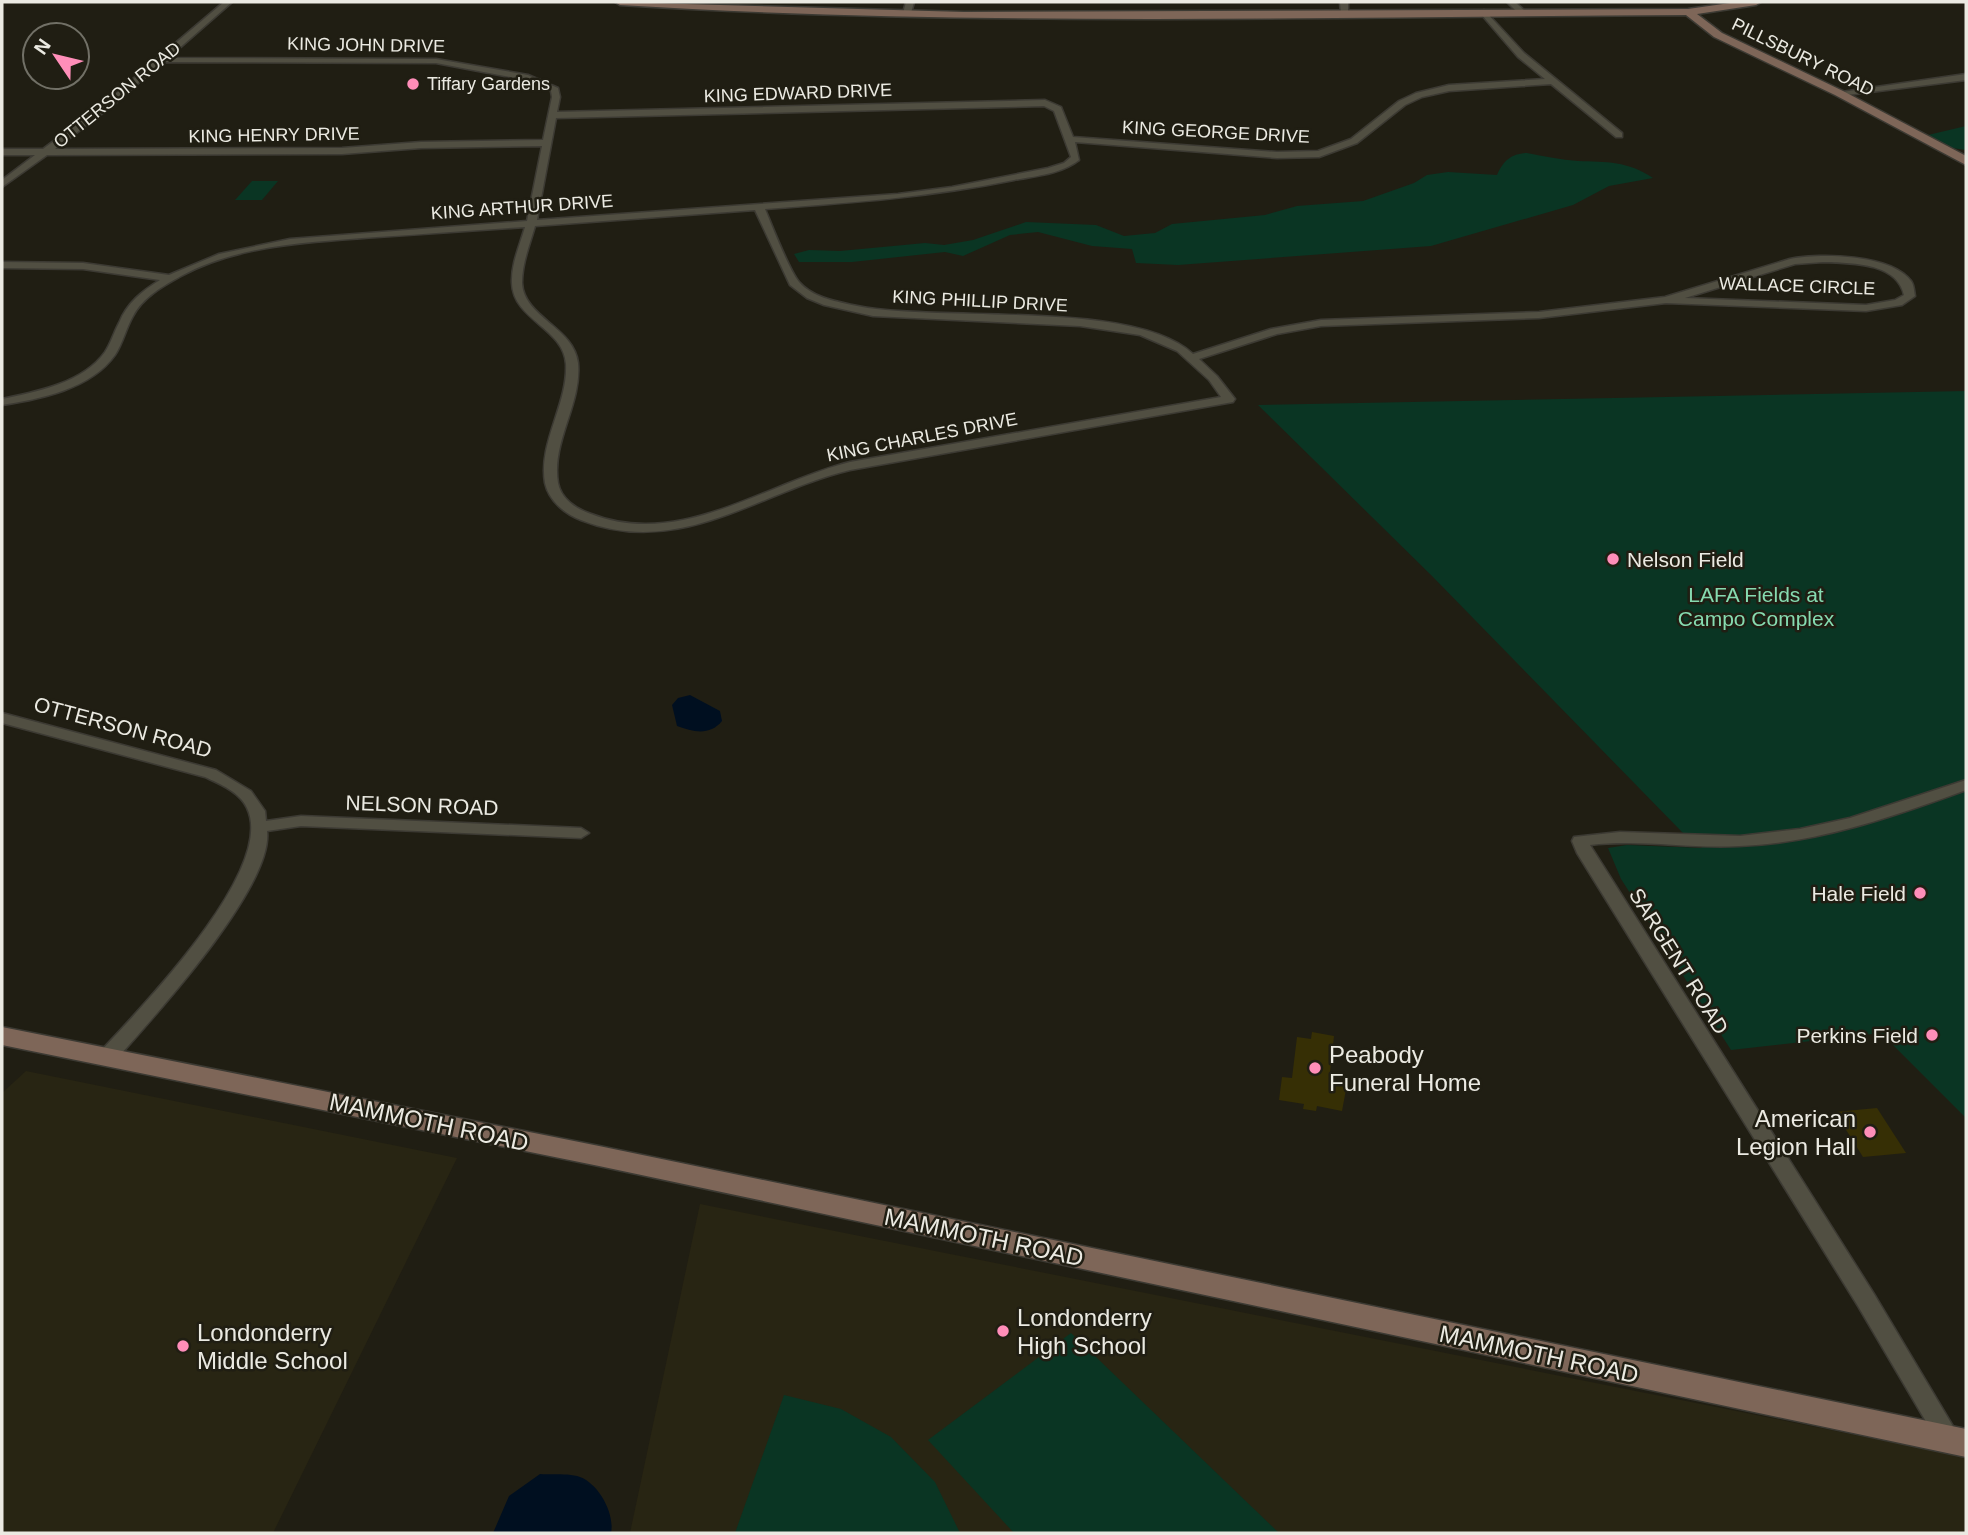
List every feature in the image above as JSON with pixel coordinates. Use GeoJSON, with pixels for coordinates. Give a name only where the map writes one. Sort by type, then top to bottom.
{"type":"FeatureCollection","features":[{"type":"Feature","properties":{"kind":"street","name":"OTTERSON ROAD"},"geometry":{"type":"LineString","coordinates":[[2,184],[162,60],[228,2]]}},
{"type":"Feature","properties":{"kind":"street"},"geometry":{"type":"LineString","coordinates":[[620,2],[724,9],[906,13],[1688,12]]}},
{"type":"Feature","properties":{"kind":"street"},"geometry":{"type":"LineString","coordinates":[[906,13],[910,2]]}},
{"type":"Feature","properties":{"kind":"street"},"geometry":{"type":"LineString","coordinates":[[1344,2],[1345,14]]}},
{"type":"Feature","properties":{"kind":"street"},"geometry":{"type":"LineString","coordinates":[[1511,2],[1522,12]]}},
{"type":"Feature","properties":{"kind":"street","name":"PILLSBURY ROAD"},"geometry":{"type":"LineString","coordinates":[[1688,12],[1756,2]]}},
{"type":"Feature","properties":{"kind":"street"},"geometry":{"type":"LineString","coordinates":[[1484,12],[1521,55],[1619,135]]}},
{"type":"Feature","properties":{"kind":"street","name":"PILLSBURY ROAD"},"geometry":{"type":"LineString","coordinates":[[1688,12],[1718,35],[1839,93],[1966,161]]}},
{"type":"Feature","properties":{"kind":"street","name":"KING JOHN DRIVE"},"geometry":{"type":"LineString","coordinates":[[162,60],[453,62],[528,79],[552,88],[556,97],[531,224]]}},
{"type":"Feature","properties":{"kind":"street"},"geometry":{"type":"LineString","coordinates":[[1839,93],[1966,77]]}},
{"type":"Feature","properties":{"kind":"street","name":"KING GEORGE DRIVE"},"geometry":{"type":"LineString","coordinates":[[1069,139],[1277,155],[1319,153],[1354,141],[1402,103],[1419,95],[1458,87],[1554,81]]}},
{"type":"Feature","properties":{"kind":"street","name":"KING EDWARD DRIVE"},"geometry":{"type":"LineString","coordinates":[[552,115],[1045,103],[1058,109],[1069,139]]}},
{"type":"Feature","properties":{"kind":"street","name":"KING ARTHUR DRIVE"},"geometry":{"type":"LineString","coordinates":[[2,402],[58,387],[98,366],[111,352],[133,306],[171,278],[214,259],[287,242],[920,195],[1003,181],[1073,162],[1076,158],[1069,139]]}},
{"type":"Feature","properties":{"kind":"street","name":"KING HENRY DRIVE"},"geometry":{"type":"LineString","coordinates":[[2,152],[342,151],[421,145],[547,144]]}},
{"type":"Feature","properties":{"kind":"street","name":"KING PHILLIP DRIVE"},"geometry":{"type":"LineString","coordinates":[[759,208],[794,283],[811,296],[828,303],[886,314],[1119,327],[1164,340],[1191,358],[1229,399]]}},
{"type":"Feature","properties":{"kind":"street","name":"KING CHARLES DRIVE"},"geometry":{"type":"LineString","coordinates":[[531,224],[517,278],[518,293],[564,342],[572,358],[570,389],[552,456],[551,485],[565,505],[598,520],[644,527],[694,523],[728,514],[835,470],[1229,399]]}},
{"type":"Feature","properties":{"kind":"street","name":"WALLACE CIRCLE"},"geometry":{"type":"LineString","coordinates":[[1191,358],[1272,332],[1321,323],[1545,315],[1666,300],[1866,308],[1906,300],[1910,291],[1904,280],[1878,266],[1839,258],[1814,258],[1794,261],[1666,300]]}},
{"type":"Feature","properties":{"kind":"street"},"geometry":{"type":"LineString","coordinates":[[2,265],[83,266],[171,278]]}},
{"type":"Feature","properties":{"kind":"street","name":"OTTERSON ROAD"},"geometry":{"type":"LineString","coordinates":[[2,718],[192,767],[220,777],[242,792],[257,810],[260,827]]}},
{"type":"Feature","properties":{"kind":"street","name":"SARGENT ROAD"},"geometry":{"type":"LineString","coordinates":[[1958,1441],[1866,1300],[1585,853],[1580,841],[1630,838],[1742,841],[1802,835],[1872,819],[1966,785]]}},
{"type":"Feature","properties":{"kind":"street","name":"NELSON ROAD"},"geometry":{"type":"LineString","coordinates":[[260,827],[300,821],[582,833]]}},
{"type":"Feature","properties":{"kind":"street"},"geometry":{"type":"LineString","coordinates":[[106,1058],[172,984],[216,926],[247,873],[258,846],[260,827]]}},
{"type":"Feature","properties":{"kind":"street","name":"MAMMOTH ROAD"},"geometry":{"type":"LineString","coordinates":[[2,1036],[599,1156],[1958,1441]]}},
{"type":"Feature","properties":{"kind":"shaded area","name":"Londonderry Middle School"},"geometry":{"type":"Polygon","coordinates":[[[26,1071],[457,1158],[273,1533],[2,1533],[2,1093],[26,1071]]]}},
{"type":"Feature","properties":{"kind":"shaded area","name":"Londonderry High School"},"geometry":{"type":"Polygon","coordinates":[[[700,1204],[1966,1457],[1966,1533],[630,1533],[700,1204]]]}},
{"type":"Feature","properties":{"kind":"green space"},"geometry":{"type":"Polygon","coordinates":[[[1966,126],[1966,150],[1952,148],[1928,135],[1966,126]]]}},
{"type":"Feature","properties":{"kind":"green space"},"geometry":{"type":"Polygon","coordinates":[[[1527,153],[1565,160],[1617,164],[1635,168],[1653,178],[1609,186],[1573,205],[1431,246],[1178,265],[1136,263],[1132,249],[1092,246],[1038,232],[1010,235],[963,256],[945,252],[852,262],[799,262],[794,254],[809,250],[840,251],[925,243],[944,245],[973,240],[1026,222],[1096,225],[1124,236],[1155,233],[1172,224],[1265,215],[1297,206],[1363,201],[1414,183],[1427,175],[1448,172],[1497,175],[1509,159],[1527,153]]]}},
{"type":"Feature","properties":{"kind":"green space"},"geometry":{"type":"Polygon","coordinates":[[[252,181],[278,181],[262,200],[235,200],[252,181]]]}},
{"type":"Feature","properties":{"kind":"green space","name":"LAFA Fields at Campo Complex"},"geometry":{"type":"Polygon","coordinates":[[[1966,391],[1966,1118],[1881,1033],[1731,1050],[1621,879],[1608,848],[1627,845],[1702,848],[1682,832],[1432,576],[1258,405],[1966,391]]]}},
{"type":"Feature","properties":{"kind":"green space"},"geometry":{"type":"Polygon","coordinates":[[[1071,1333],[1279,1533],[1014,1533],[928,1440],[1071,1333]]]}},
{"type":"Feature","properties":{"kind":"green space"},"geometry":{"type":"Polygon","coordinates":[[[784,1395],[841,1409],[891,1437],[935,1482],[960,1533],[735,1533],[784,1395]]]}},
{"type":"Feature","properties":{"kind":"water"},"geometry":{"type":"Polygon","coordinates":[[[690,695],[720,711],[722,721],[707,731],[677,726],[672,705],[678,698],[690,695]]]}},
{"type":"Feature","properties":{"kind":"water"},"geometry":{"type":"Polygon","coordinates":[[[540,1474],[571,1475],[587,1481],[604,1500],[611,1517],[611,1533],[493,1533],[509,1496],[540,1474]]]}},
{"type":"Feature","properties":{"kind":"building","name":"Peabody Funeral Home"},"geometry":{"type":"Polygon","coordinates":[[[1312,1032],[1334,1036],[1329,1081],[1347,1084],[1342,1111],[1317,1106],[1316,1111],[1303,1109],[1304,1104],[1279,1100],[1282,1077],[1292,1078],[1297,1037],[1311,1039],[1312,1032]]]}},
{"type":"Feature","properties":{"kind":"building","name":"American Legion Hall"},"geometry":{"type":"Polygon","coordinates":[[[1877,1108],[1906,1153],[1863,1157],[1835,1112],[1877,1108]]]}},
{"type":"Feature","properties":{"kind":"place","name":"Tiffary Gardens"},"geometry":{"type":"Point","coordinates":[413,84]}},
{"type":"Feature","properties":{"kind":"place","name":"Nelson Field"},"geometry":{"type":"Point","coordinates":[1613,559]}},
{"type":"Feature","properties":{"kind":"place","name":"Hale Field"},"geometry":{"type":"Point","coordinates":[1920,893]}},
{"type":"Feature","properties":{"kind":"place","name":"Perkins Field"},"geometry":{"type":"Point","coordinates":[1932,1035]}},
{"type":"Feature","properties":{"kind":"place","name":"Peabody Funeral Home"},"geometry":{"type":"Point","coordinates":[1315,1068]}},
{"type":"Feature","properties":{"kind":"place","name":"American Legion Hall"},"geometry":{"type":"Point","coordinates":[1870,1132]}},
{"type":"Feature","properties":{"kind":"place","name":"Londonderry High School"},"geometry":{"type":"Point","coordinates":[1003,1331]}},
{"type":"Feature","properties":{"kind":"place","name":"Londonderry Middle School"},"geometry":{"type":"Point","coordinates":[183,1346]}}]}
